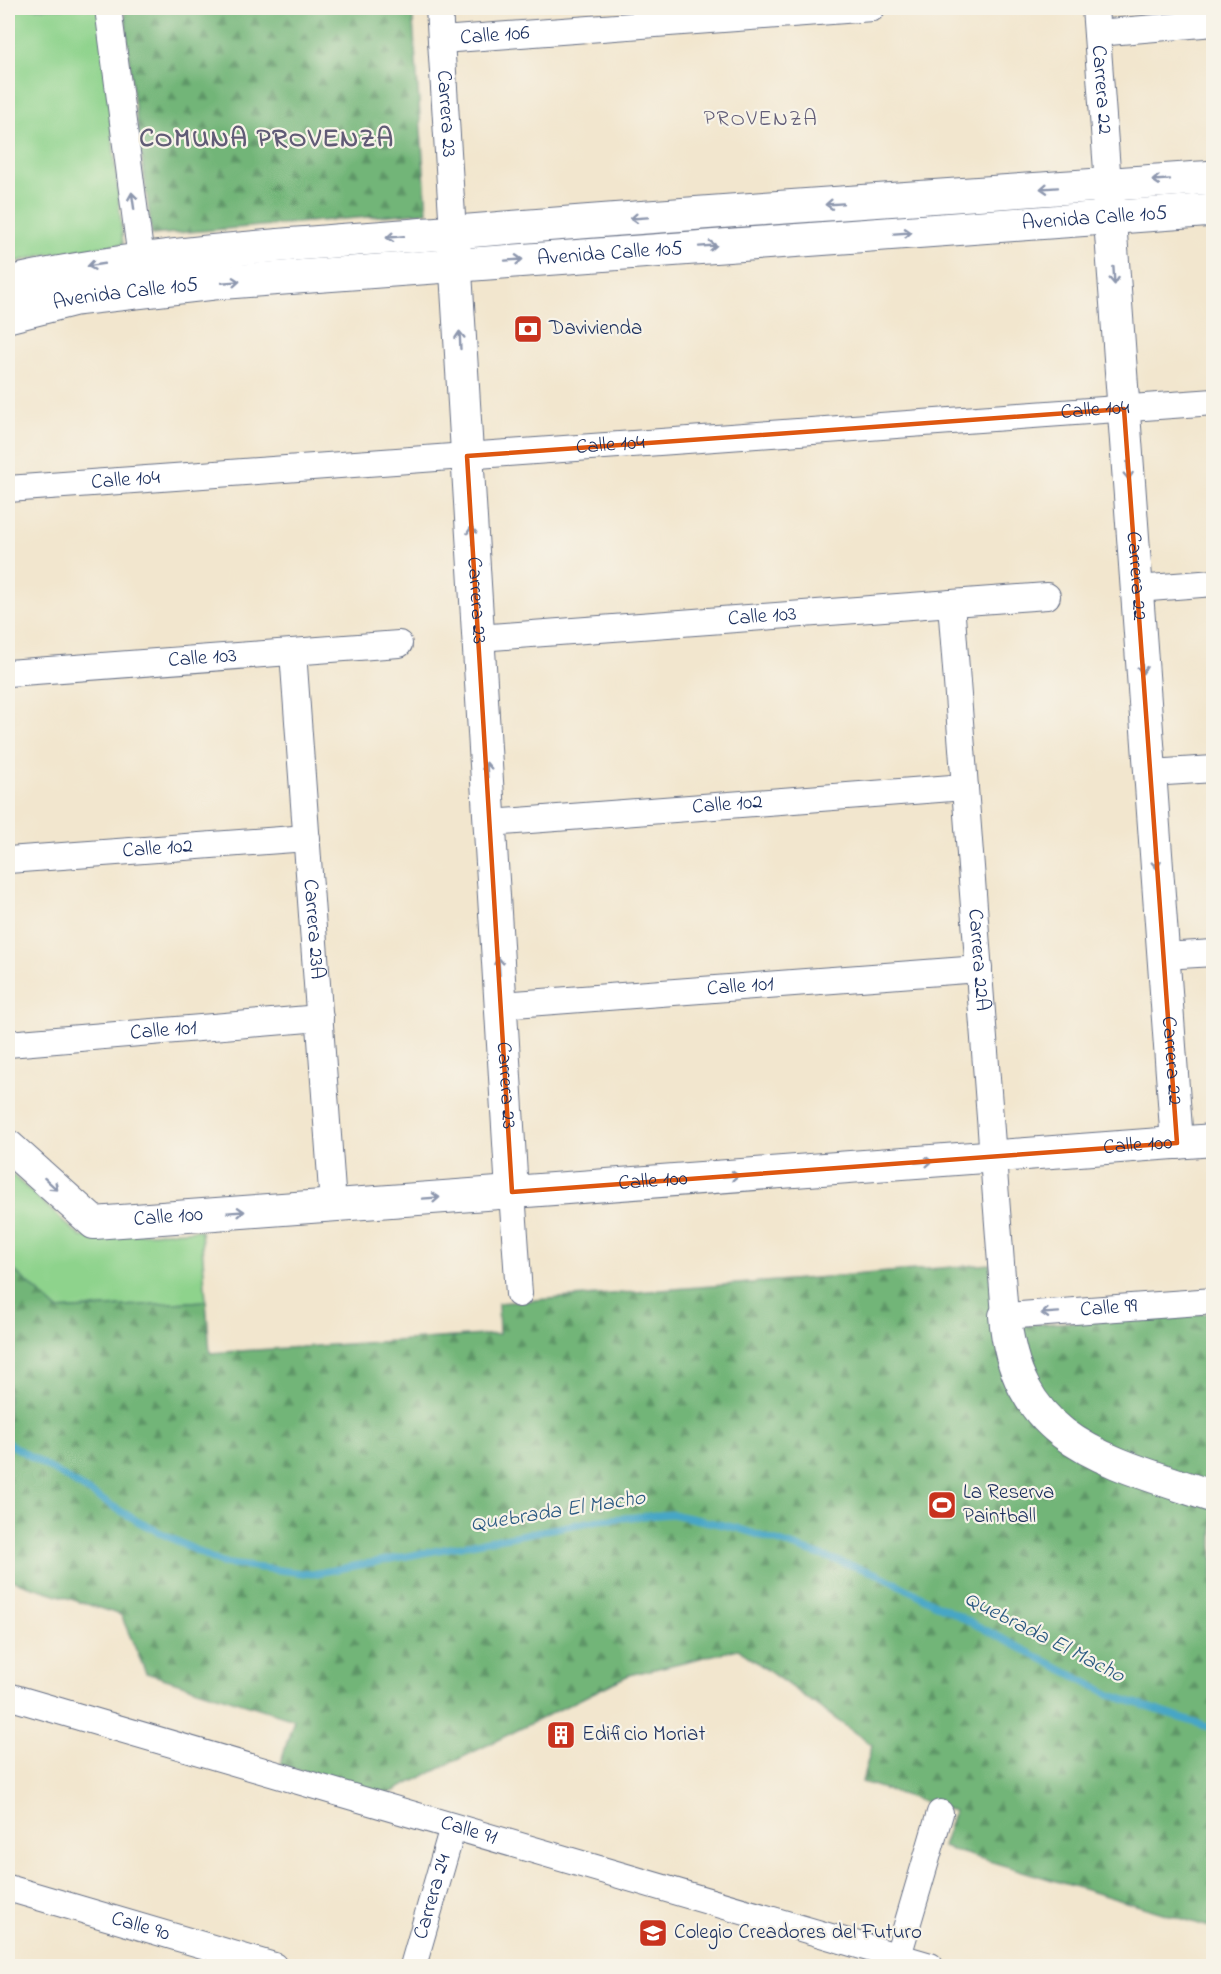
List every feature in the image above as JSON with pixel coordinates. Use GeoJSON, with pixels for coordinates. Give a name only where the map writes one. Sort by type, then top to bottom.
{"type":"FeatureCollection","features":[{"type":"Feature","properties":{"kind":"main road","name":"Avenida Calle 105"},"geometry":{"type":"LineString","coordinates":[[8,284],[96,265],[141,259],[453,232],[1214,177]]}},
{"type":"Feature","properties":{"kind":"main road","name":"Avenida Calle 105"},"geometry":{"type":"LineString","coordinates":[[8,316],[75,299],[139,291],[455,264],[1214,210]]}},
{"type":"Feature","properties":{"kind":"street"},"geometry":{"type":"LineString","coordinates":[[108,8],[141,259]]}},
{"type":"Feature","properties":{"kind":"street","name":"Carrera 23"},"geometry":{"type":"LineString","coordinates":[[439,8],[512,1192]]}},
{"type":"Feature","properties":{"kind":"street","name":"Calle 106"},"geometry":{"type":"LineString","coordinates":[[441,40],[872,8]]}},
{"type":"Feature","properties":{"kind":"street","name":"Carrera 22"},"geometry":{"type":"LineString","coordinates":[[1095,8],[1177,1143]]}},
{"type":"Feature","properties":{"kind":"street"},"geometry":{"type":"LineString","coordinates":[[1097,33],[1214,23]]}},
{"type":"Feature","properties":{"kind":"street","name":"Calle 104"},"geometry":{"type":"LineString","coordinates":[[8,489],[1214,402]]}},
{"type":"Feature","properties":{"kind":"street"},"geometry":{"type":"LineString","coordinates":[[1137,589],[1214,583]]}},
{"type":"Feature","properties":{"kind":"street","name":"Calle 103"},"geometry":{"type":"LineString","coordinates":[[478,638],[1047,596]]}},
{"type":"Feature","properties":{"kind":"street","name":"Carrera 22A"},"geometry":{"type":"LineString","coordinates":[[951,603],[1005,1317]]}},
{"type":"Feature","properties":{"kind":"street","name":"Calle 103"},"geometry":{"type":"LineString","coordinates":[[8,673],[399,644]]}},
{"type":"Feature","properties":{"kind":"street","name":"Carrera 23A"},"geometry":{"type":"LineString","coordinates":[[293,652],[333,1205]]}},
{"type":"Feature","properties":{"kind":"street"},"geometry":{"type":"LineString","coordinates":[[1150,773],[1214,768]]}},
{"type":"Feature","properties":{"kind":"street","name":"Calle 102"},"geometry":{"type":"LineString","coordinates":[[490,823],[965,787]]}},
{"type":"Feature","properties":{"kind":"street","name":"Calle 102"},"geometry":{"type":"LineString","coordinates":[[8,861],[307,838]]}},
{"type":"Feature","properties":{"kind":"street"},"geometry":{"type":"LineString","coordinates":[[1163,956],[1214,953]]}},
{"type":"Feature","properties":{"kind":"street","name":"Calle 101"},"geometry":{"type":"LineString","coordinates":[[501,1005],[979,969]]}},
{"type":"Feature","properties":{"kind":"street","name":"Calle 101"},"geometry":{"type":"LineString","coordinates":[[8,1044],[320,1018]]}},
{"type":"Feature","properties":{"kind":"street","name":"Calle 100"},"geometry":{"type":"LineString","coordinates":[[8,1146],[94,1223],[1214,1140]]}},
{"type":"Feature","properties":{"kind":"street"},"geometry":{"type":"LineString","coordinates":[[512,1192],[519,1294]]}},
{"type":"Feature","properties":{"kind":"street","name":"Calle 99"},"geometry":{"type":"LineString","coordinates":[[1005,1317],[1214,1301]]}},
{"type":"Feature","properties":{"kind":"street"},"geometry":{"type":"LineString","coordinates":[[1005,1317],[1013,1365],[1027,1394],[1050,1424],[1067,1437],[1121,1465],[1214,1497]]}},
{"type":"Feature","properties":{"kind":"street","name":"Calle 91"},"geometry":{"type":"LineString","coordinates":[[8,1696],[453,1827],[897,1962],[930,1966]]}},
{"type":"Feature","properties":{"kind":"street"},"geometry":{"type":"LineString","coordinates":[[897,1962],[940,1813]]}},
{"type":"Feature","properties":{"kind":"street","name":"Carrera 24"},"geometry":{"type":"LineString","coordinates":[[413,1966],[453,1827]]}},
{"type":"Feature","properties":{"kind":"street","name":"Calle 90"},"geometry":{"type":"LineString","coordinates":[[8,1888],[274,1966]]}},
{"type":"Feature","properties":{"kind":"highlighted area"},"geometry":{"type":"Polygon","coordinates":[[[1124,409],[1177,1143],[512,1192],[467,456],[1124,409]]]}},
{"type":"Feature","properties":{"kind":"green space"},"geometry":{"type":"Polygon","coordinates":[[[8,8],[100,8],[123,244],[44,255],[8,264],[8,8]]]}},
{"type":"Feature","properties":{"kind":"green space"},"geometry":{"type":"Polygon","coordinates":[[[124,8],[412,8],[427,212],[152,235],[124,8]]]}},
{"type":"Feature","properties":{"kind":"green space"},"geometry":{"type":"Polygon","coordinates":[[[8,1171],[81,1237],[201,1230],[206,1301],[57,1310],[8,1265],[8,1171]]]}},
{"type":"Feature","properties":{"kind":"green space"},"geometry":{"type":"Polygon","coordinates":[[[990,1264],[994,1327],[1213,1313],[1213,1928],[942,1847],[954,1811],[862,1782],[872,1745],[738,1649],[629,1675],[386,1795],[280,1765],[294,1719],[146,1673],[121,1615],[8,1579],[8,1265],[58,1310],[206,1301],[210,1353],[499,1334],[498,1303],[990,1264]]]}},
{"type":"Feature","properties":{"kind":"waterway","name":"Quebrada El Macho"},"geometry":{"type":"LineString","coordinates":[[8,1443],[139,1522],[221,1563],[312,1574],[599,1520],[671,1514],[737,1528],[878,1574],[1111,1695],[1214,1729]]}},
{"type":"Feature","properties":{"kind":"place","name":"Davivienda"},"geometry":{"type":"Point","coordinates":[528,329]}},
{"type":"Feature","properties":{"kind":"place","name":"La Reserva Paintball"},"geometry":{"type":"Point","coordinates":[942,1505]}},
{"type":"Feature","properties":{"kind":"place","name":"Edificio Moriat"},"geometry":{"type":"Point","coordinates":[561,1735]}},
{"type":"Feature","properties":{"kind":"place","name":"Colegio Creadores del Futuro"},"geometry":{"type":"Point","coordinates":[653,1933]}},
{"type":"Feature","properties":{"kind":"district","name":"PROVENZA"},"geometry":{"type":"Point","coordinates":[761,120]}},
{"type":"Feature","properties":{"kind":"district","name":"COMUNA PROVENZA"},"geometry":{"type":"Point","coordinates":[267,139]}}]}
